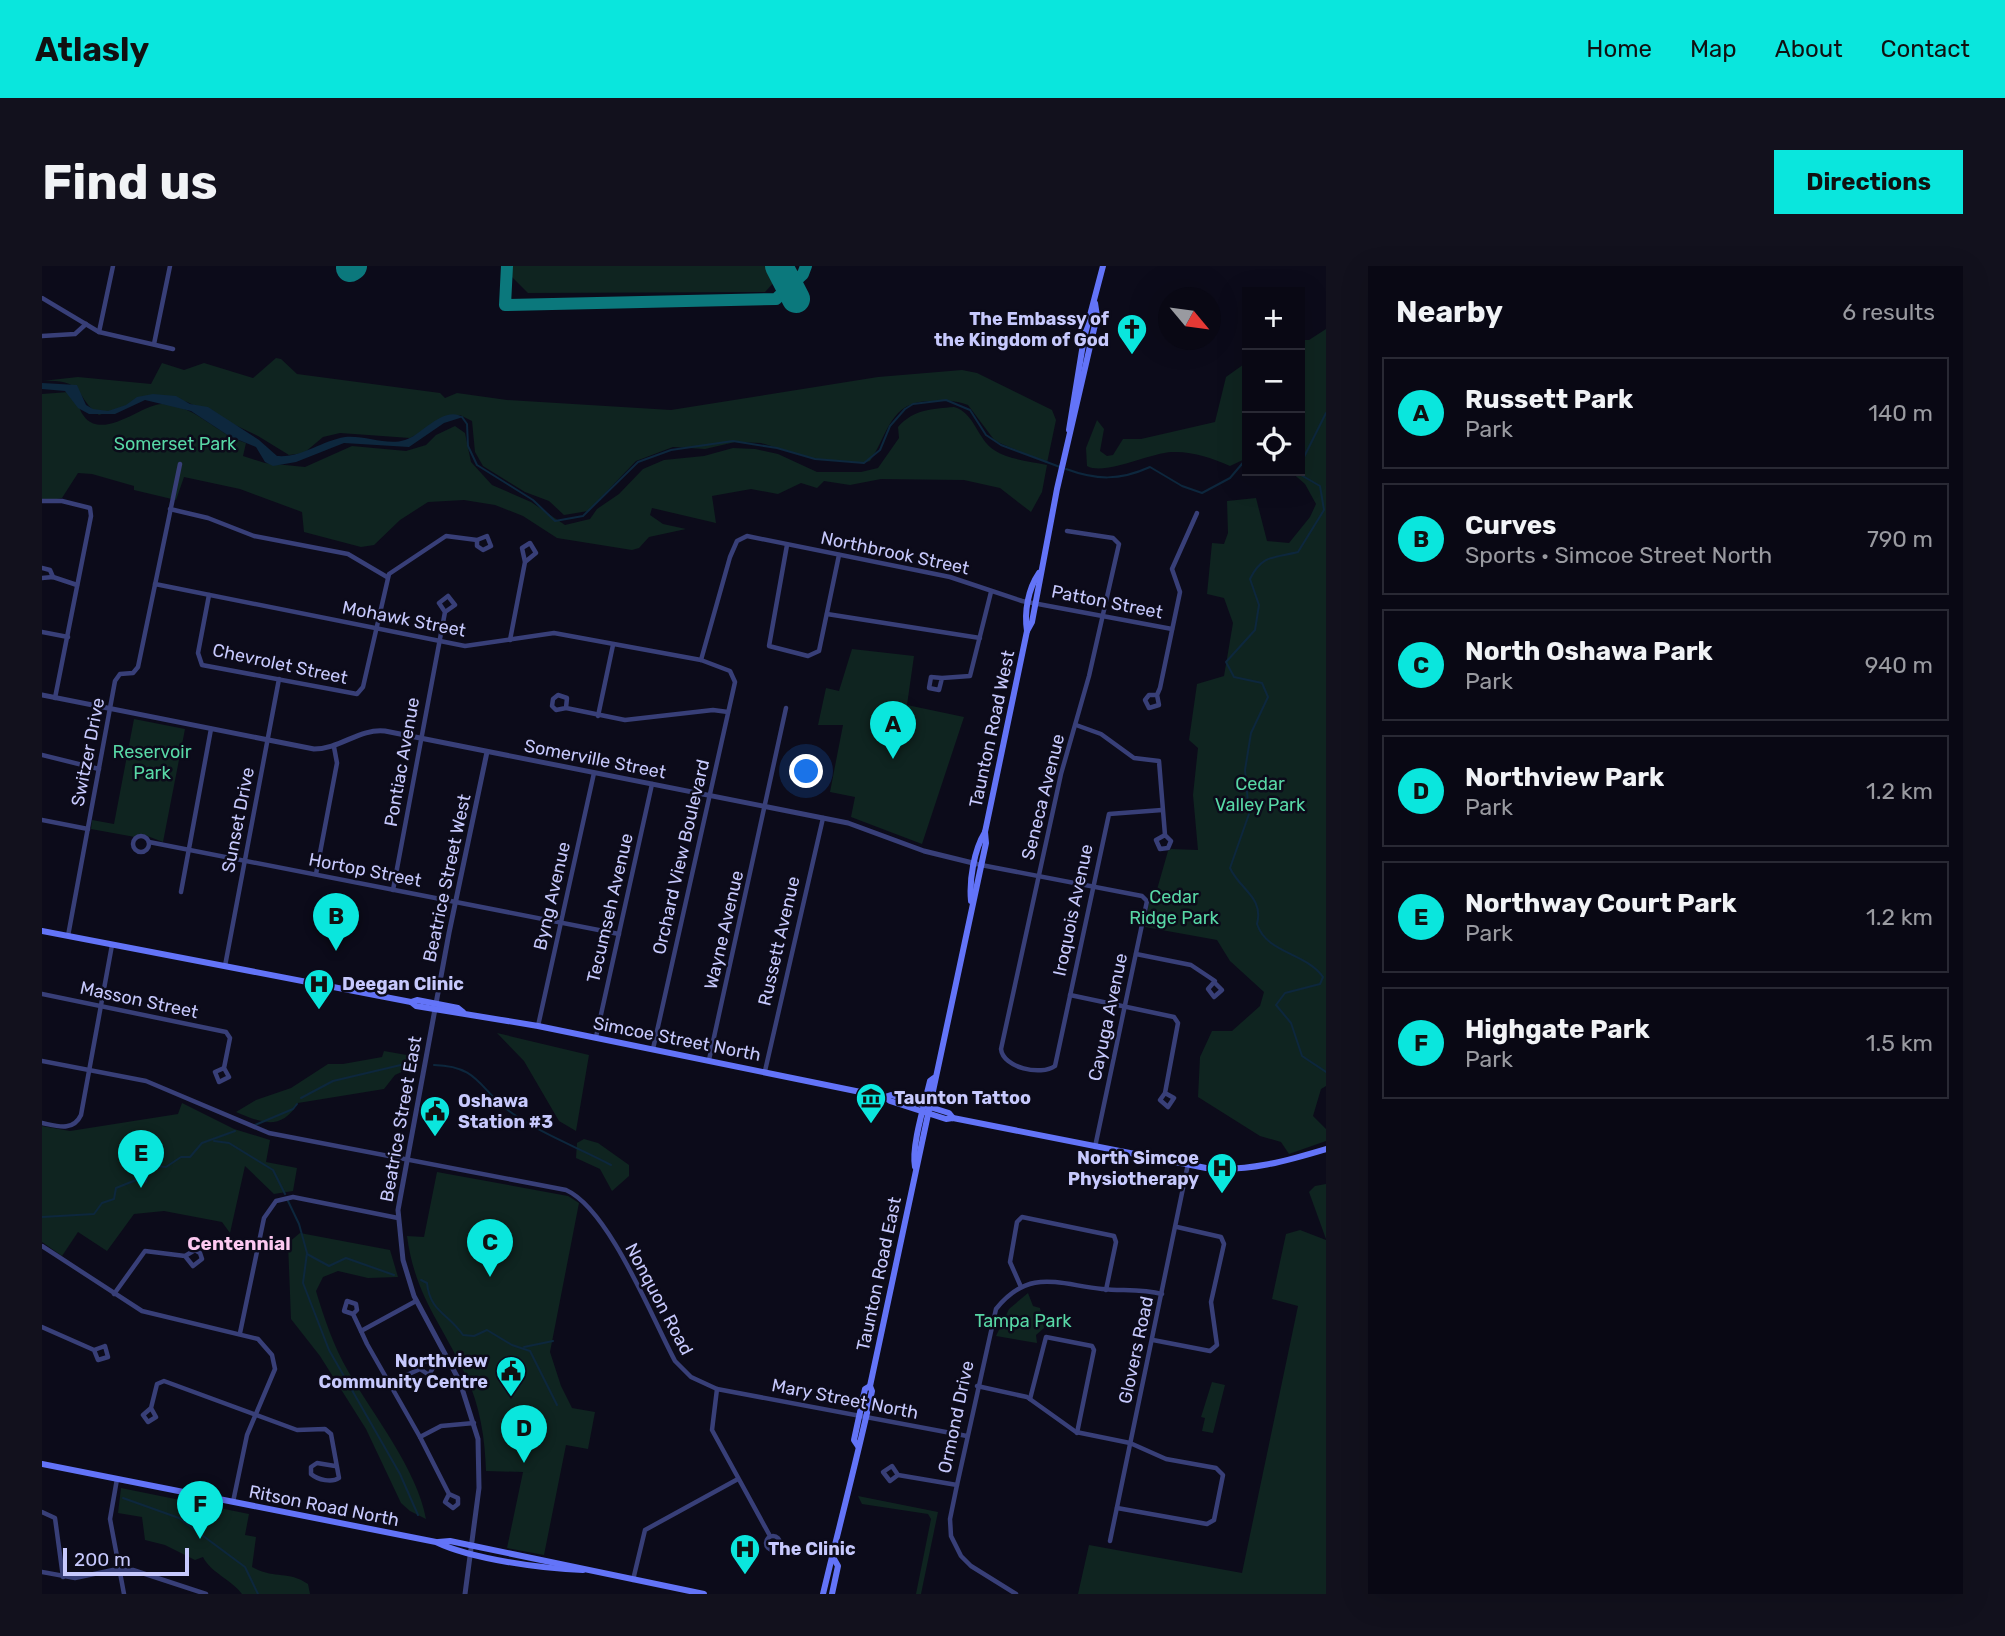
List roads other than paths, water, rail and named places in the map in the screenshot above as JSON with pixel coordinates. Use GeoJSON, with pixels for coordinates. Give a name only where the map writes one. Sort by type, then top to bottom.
{"type":"FeatureCollection","features":[{"type":"Feature","properties":{"kind":"main road","name":"Taunton Road West"},"geometry":{"type":"LineString","coordinates":[[927,1109],[1032,602],[1041,581],[1039,573],[1069,432],[1068,422],[1084,338],[1103,266]]}},
{"type":"Feature","properties":{"kind":"main road","name":"Simcoe Street North"},"geometry":{"type":"LineString","coordinates":[[42,931],[411,1002],[417,1000],[436,1006],[458,1007],[463,1012],[885,1097],[948,1113],[953,1118],[1188,1164],[1229,1170],[1262,1167],[1326,1149]]}},
{"type":"Feature","properties":{"kind":"main road","name":"Taunton Road East"},"geometry":{"type":"LineString","coordinates":[[823,1594],[834,1559],[858,1446],[854,1440],[872,1391],[870,1386],[927,1109]]}},
{"type":"Feature","properties":{"kind":"main road","name":"Ritson Road North"},"geometry":{"type":"LineString","coordinates":[[42,1464],[704,1594]]}},
{"type":"Feature","properties":{"kind":"main road","name":"Taunton Road East"},"geometry":{"type":"LineString","coordinates":[[832,1594],[838,1566],[834,1559]]}},
{"type":"Feature","properties":{"kind":"street"},"geometry":{"type":"LineString","coordinates":[[99,332],[113,266]]}},
{"type":"Feature","properties":{"kind":"street"},"geometry":{"type":"LineString","coordinates":[[154,344],[170,266]]}},
{"type":"Feature","properties":{"kind":"street"},"geometry":{"type":"LineString","coordinates":[[42,298],[99,332],[173,349]]}},
{"type":"Feature","properties":{"kind":"street"},"geometry":{"type":"LineString","coordinates":[[42,336],[75,334],[86,324]]}},
{"type":"Feature","properties":{"kind":"street","name":"Switzer Drive"},"geometry":{"type":"LineString","coordinates":[[68,936],[117,678],[122,673],[133,673],[138,667],[180,464]]}},
{"type":"Feature","properties":{"kind":"street"},"geometry":{"type":"LineString","coordinates":[[42,501],[72,502],[90,508],[91,516],[55,698]]}},
{"type":"Feature","properties":{"kind":"street"},"geometry":{"type":"LineString","coordinates":[[170,509],[208,517],[254,536],[348,554],[387,577]]}},
{"type":"Feature","properties":{"kind":"street"},"geometry":{"type":"LineString","coordinates":[[1157,695],[1180,592],[1171,569],[1197,513]]}},
{"type":"Feature","properties":{"kind":"street","name":"Seneca Avenue"},"geometry":{"type":"LineString","coordinates":[[1055,1066],[1049,1070],[1041,1070],[1007,1063],[1002,1058],[1000,1049],[1061,774],[1076,725],[1119,544],[1113,538],[1066,531]]}},
{"type":"Feature","properties":{"kind":"street"},"geometry":{"type":"LineString","coordinates":[[375,628],[387,577],[438,539],[455,535],[477,540]]}},
{"type":"Feature","properties":{"kind":"street","name":"Northbrook Street"},"geometry":{"type":"LineString","coordinates":[[701,660],[737,541],[747,536],[950,577],[991,592],[1032,602]]}},
{"type":"Feature","properties":{"kind":"street"},"geometry":{"type":"LineString","coordinates":[[787,545],[769,646],[808,656],[817,654],[839,555]]}},
{"type":"Feature","properties":{"kind":"street"},"geometry":{"type":"LineString","coordinates":[[510,640],[526,562]]}},
{"type":"Feature","properties":{"kind":"street"},"geometry":{"type":"LineString","coordinates":[[42,568],[50,570],[54,577]]}},
{"type":"Feature","properties":{"kind":"street"},"geometry":{"type":"LineString","coordinates":[[42,578],[54,577],[77,585]]}},
{"type":"Feature","properties":{"kind":"street","name":"Mohawk Street"},"geometry":{"type":"LineString","coordinates":[[155,584],[477,647],[554,633],[701,660],[730,671]]}},
{"type":"Feature","properties":{"kind":"street"},"geometry":{"type":"LineString","coordinates":[[942,678],[969,678],[991,592]]}},
{"type":"Feature","properties":{"kind":"street","name":"Chevrolet Street"},"geometry":{"type":"LineString","coordinates":[[209,595],[198,653],[202,665],[357,694],[363,687],[375,628]]}},
{"type":"Feature","properties":{"kind":"street","name":"Patton Street"},"geometry":{"type":"LineString","coordinates":[[1032,602],[1172,629]]}},
{"type":"Feature","properties":{"kind":"street","name":"Pontiac Avenue"},"geometry":{"type":"LineString","coordinates":[[393,890],[445,612]]}},
{"type":"Feature","properties":{"kind":"street"},"geometry":{"type":"LineString","coordinates":[[827,614],[980,638]]}},
{"type":"Feature","properties":{"kind":"street"},"geometry":{"type":"LineString","coordinates":[[42,632],[68,637]]}},
{"type":"Feature","properties":{"kind":"street"},"geometry":{"type":"LineString","coordinates":[[598,716],[613,645]]}},
{"type":"Feature","properties":{"kind":"street","name":"Orchard View Boulevard"},"geometry":{"type":"LineString","coordinates":[[653,1049],[736,682],[730,671]]}},
{"type":"Feature","properties":{"kind":"street","name":"Sunset Drive"},"geometry":{"type":"LineString","coordinates":[[225,967],[279,679]]}},
{"type":"Feature","properties":{"kind":"street","name":"Somerville Street"},"geometry":{"type":"LineString","coordinates":[[42,695],[314,749],[334,747],[372,731],[420,738],[824,818],[869,830],[931,854],[1142,896]]}},
{"type":"Feature","properties":{"kind":"street"},"geometry":{"type":"LineString","coordinates":[[566,708],[625,720],[712,710],[728,712]]}},
{"type":"Feature","properties":{"kind":"street","name":"Wayne Avenue"},"geometry":{"type":"LineString","coordinates":[[709,1060],[786,708]]}},
{"type":"Feature","properties":{"kind":"street"},"geometry":{"type":"LineString","coordinates":[[1076,725],[1101,734],[1134,758],[1159,761],[1165,835]]}},
{"type":"Feature","properties":{"kind":"street"},"geometry":{"type":"LineString","coordinates":[[181,892],[211,729]]}},
{"type":"Feature","properties":{"kind":"street"},"geometry":{"type":"LineString","coordinates":[[316,874],[337,763],[334,747]]}},
{"type":"Feature","properties":{"kind":"street","name":"Beatrice Street West"},"geometry":{"type":"LineString","coordinates":[[436,1006],[487,751]]}},
{"type":"Feature","properties":{"kind":"street"},"geometry":{"type":"LineString","coordinates":[[42,755],[99,769]]}},
{"type":"Feature","properties":{"kind":"street","name":"Byng Avenue"},"geometry":{"type":"LineString","coordinates":[[538,1026],[594,773]]}},
{"type":"Feature","properties":{"kind":"street","name":"Tecumseh Avenue"},"geometry":{"type":"LineString","coordinates":[[596,1037],[652,784]]}},
{"type":"Feature","properties":{"kind":"street","name":"Iroquois Avenue"},"geometry":{"type":"LineString","coordinates":[[1055,1066],[1109,814],[1161,810]]}},
{"type":"Feature","properties":{"kind":"street","name":"Russett Avenue"},"geometry":{"type":"LineString","coordinates":[[765,1071],[824,818]]}},
{"type":"Feature","properties":{"kind":"street"},"geometry":{"type":"LineString","coordinates":[[42,820],[88,829]]}},
{"type":"Feature","properties":{"kind":"street","name":"Hortop Street"},"geometry":{"type":"LineString","coordinates":[[149,842],[619,934]]}},
{"type":"Feature","properties":{"kind":"street","name":"Cayuga Avenue"},"geometry":{"type":"LineString","coordinates":[[1095,1147],[1147,904],[1142,896]]}},
{"type":"Feature","properties":{"kind":"street"},"geometry":{"type":"LineString","coordinates":[[42,1123],[67,1127],[74,1125],[80,1115],[113,945]]}},
{"type":"Feature","properties":{"kind":"street"},"geometry":{"type":"LineString","coordinates":[[1136,954],[1191,965],[1215,983]]}},
{"type":"Feature","properties":{"kind":"street","name":"Masson Street"},"geometry":{"type":"LineString","coordinates":[[42,995],[229,1034],[224,1068]]}},
{"type":"Feature","properties":{"kind":"street"},"geometry":{"type":"LineString","coordinates":[[1070,995],[1176,1020],[1165,1093]]}},
{"type":"Feature","properties":{"kind":"street","name":"Beatrice Street East"},"geometry":{"type":"LineString","coordinates":[[436,1006],[406,1159],[398,1218],[403,1260],[416,1301],[460,1382],[474,1423],[480,1467],[465,1594]]}},
{"type":"Feature","properties":{"kind":"street"},"geometry":{"type":"LineString","coordinates":[[42,1061],[166,1087],[215,1112],[269,1133],[406,1159]]}},
{"type":"Feature","properties":{"kind":"street","name":"Nonquon Road"},"geometry":{"type":"LineString","coordinates":[[406,1159],[560,1188],[584,1202],[605,1229],[679,1367],[695,1380],[717,1389]]}},
{"type":"Feature","properties":{"kind":"street","name":"Glovers Road"},"geometry":{"type":"LineString","coordinates":[[1110,1541],[1188,1164]]}},
{"type":"Feature","properties":{"kind":"street"},"geometry":{"type":"LineString","coordinates":[[240,1333],[264,1218],[275,1201],[293,1197],[398,1218]]}},
{"type":"Feature","properties":{"kind":"street"},"geometry":{"type":"LineString","coordinates":[[1106,1290],[1116,1242],[1114,1236],[1024,1217],[1017,1222],[1010,1262],[1021,1287],[1052,1280],[1106,1290],[1162,1294]]}},
{"type":"Feature","properties":{"kind":"street"},"geometry":{"type":"LineString","coordinates":[[1153,1340],[1210,1351],[1217,1345],[1212,1302],[1224,1244],[1221,1237],[1214,1234],[1177,1227]]}},
{"type":"Feature","properties":{"kind":"street"},"geometry":{"type":"LineString","coordinates":[[42,1246],[114,1294],[157,1316],[240,1333],[258,1339],[267,1346],[275,1369],[255,1415],[233,1502]]}},
{"type":"Feature","properties":{"kind":"street"},"geometry":{"type":"LineString","coordinates":[[114,1294],[145,1251],[185,1256]]}},
{"type":"Feature","properties":{"kind":"street","name":"Ormond Drive"},"geometry":{"type":"LineString","coordinates":[[1016,1594],[971,1566],[957,1549],[951,1536],[950,1519],[996,1309],[1007,1296],[1021,1287]]}},
{"type":"Feature","properties":{"kind":"street"},"geometry":{"type":"LineString","coordinates":[[361,1331],[416,1301]]}},
{"type":"Feature","properties":{"kind":"street"},"geometry":{"type":"LineString","coordinates":[[354,1314],[387,1384],[420,1437],[449,1494]]}},
{"type":"Feature","properties":{"kind":"street"},"geometry":{"type":"LineString","coordinates":[[42,1327],[94,1350]]}},
{"type":"Feature","properties":{"kind":"street"},"geometry":{"type":"LineString","coordinates":[[1030,1399],[1046,1337],[1092,1346],[1094,1350],[1077,1433]]}},
{"type":"Feature","properties":{"kind":"street"},"geometry":{"type":"LineString","coordinates":[[387,1384],[420,1369]]}},
{"type":"Feature","properties":{"kind":"street"},"geometry":{"type":"LineString","coordinates":[[151,1408],[157,1384],[164,1381],[297,1430],[322,1428],[329,1431],[335,1466],[340,1474],[334,1480],[316,1478],[311,1474],[314,1464],[335,1466]]}},
{"type":"Feature","properties":{"kind":"street"},"geometry":{"type":"LineString","coordinates":[[977,1386],[1030,1399],[1077,1433],[1130,1443],[1158,1457],[1216,1468],[1223,1479],[1214,1520],[1207,1524],[1117,1508]]}},
{"type":"Feature","properties":{"kind":"street"},"geometry":{"type":"LineString","coordinates":[[717,1389],[711,1427],[770,1536]]}},
{"type":"Feature","properties":{"kind":"street","name":"Mary Street North"},"geometry":{"type":"LineString","coordinates":[[717,1389],[967,1436]]}},
{"type":"Feature","properties":{"kind":"street"},"geometry":{"type":"LineString","coordinates":[[420,1437],[441,1426],[474,1423]]}},
{"type":"Feature","properties":{"kind":"street"},"geometry":{"type":"LineString","coordinates":[[898,1475],[957,1485]]}},
{"type":"Feature","properties":{"kind":"street"},"geometry":{"type":"LineString","coordinates":[[117,1479],[110,1519],[124,1594]]}},
{"type":"Feature","properties":{"kind":"street"},"geometry":{"type":"LineString","coordinates":[[633,1580],[645,1530],[738,1479]]}},
{"type":"Feature","properties":{"kind":"street"},"geometry":{"type":"LineString","coordinates":[[42,1512],[55,1518],[63,1577]]}},
{"type":"Feature","properties":{"kind":"street"},"geometry":{"type":"LineString","coordinates":[[42,1572],[75,1578],[119,1570],[140,1572],[206,1594]]}},
{"type":"Feature","properties":{"kind":"water"},"geometry":{"type":"Polygon","coordinates":[[[42,383],[77,385],[86,405],[108,411],[126,405],[137,397],[153,394],[176,396],[190,404],[208,407],[259,440],[277,456],[303,452],[345,437],[398,442],[412,437],[440,418],[455,414],[463,417],[444,423],[409,447],[344,443],[296,462],[273,466],[265,462],[256,447],[229,436],[191,411],[145,400],[115,414],[89,414],[78,408],[65,391],[42,389],[42,383]]]}},
{"type":"Feature","properties":{"kind":"waterway"},"geometry":{"type":"LineString","coordinates":[[462,417],[467,424],[468,446],[477,465],[533,500],[555,521],[583,516],[638,462],[671,450],[733,441],[777,448],[815,459],[864,463],[880,450],[890,426],[905,409],[913,404],[946,400],[970,410],[986,435],[1001,445],[1060,467]]}},
{"type":"Feature","properties":{"kind":"waterway"},"geometry":{"type":"LineString","coordinates":[[1305,455],[1326,413]]}},
{"type":"Feature","properties":{"kind":"waterway"},"geometry":{"type":"LineString","coordinates":[[1066,469],[1098,477],[1118,477],[1150,467],[1182,486],[1202,493],[1230,478],[1242,464]]}},
{"type":"Feature","properties":{"kind":"waterway"},"geometry":{"type":"LineString","coordinates":[[1303,476],[1320,486],[1324,510],[1298,552],[1270,558],[1255,571],[1250,579],[1259,605],[1255,630],[1226,662],[1234,677],[1262,683],[1268,697],[1251,733],[1245,770],[1249,814],[1230,868],[1254,900],[1257,907],[1257,924],[1262,934],[1278,947],[1306,962],[1323,977],[1320,984],[1285,993],[1276,1005],[1291,1023],[1302,1056],[1326,1072]]}},
{"type":"Feature","properties":{"kind":"waterway"},"geometry":{"type":"LineString","coordinates":[[301,1098],[333,1081],[405,1064],[414,1066]]}},
{"type":"Feature","properties":{"kind":"waterway"},"geometry":{"type":"LineString","coordinates":[[434,1065],[449,1066],[470,1074],[499,1103],[521,1119],[611,1165]]}},
{"type":"Feature","properties":{"kind":"waterway"},"geometry":{"type":"LineString","coordinates":[[255,1125],[293,1109],[297,1104]]}},
{"type":"Feature","properties":{"kind":"waterway"},"geometry":{"type":"LineString","coordinates":[[42,1217],[94,1214],[102,1203],[114,1199],[116,1188],[136,1180],[146,1182],[148,1170],[155,1166],[166,1167],[181,1157],[190,1157],[202,1143],[235,1131]]}},
{"type":"Feature","properties":{"kind":"waterway"},"geometry":{"type":"LineString","coordinates":[[214,1141],[229,1143],[273,1170],[285,1194]]}},
{"type":"Feature","properties":{"kind":"waterway"},"geometry":{"type":"LineString","coordinates":[[288,1201],[299,1224],[307,1253],[303,1283],[329,1350],[400,1474],[418,1515]]}},
{"type":"Feature","properties":{"kind":"waterway"},"geometry":{"type":"LineString","coordinates":[[307,1254],[329,1266],[346,1258],[394,1275]]}},
{"type":"Feature","properties":{"kind":"waterway"},"geometry":{"type":"LineString","coordinates":[[421,1280],[427,1283],[436,1306],[463,1335],[474,1336],[487,1330],[512,1345],[530,1351],[557,1405]]}},
{"type":"Feature","properties":{"kind":"waterway"},"geometry":{"type":"LineString","coordinates":[[524,1347],[553,1341]]}},
{"type":"Feature","properties":{"kind":"waterway"},"geometry":{"type":"LineString","coordinates":[[123,1498],[179,1518],[245,1567],[258,1594]]}},
{"type":"Feature","properties":{"kind":"place","name":"The Embassy of the Kingdom of God"},"geometry":{"type":"Point","coordinates":[1132,356]}},
{"type":"Feature","properties":{"kind":"place","name":"Russett Park"},"geometry":{"type":"Point","coordinates":[893,759]}},
{"type":"Feature","properties":{"kind":"place","name":"Curves"},"geometry":{"type":"Point","coordinates":[336,951]}},
{"type":"Feature","properties":{"kind":"place","name":"Deegan Clinic"},"geometry":{"type":"Point","coordinates":[319,1011]}},
{"type":"Feature","properties":{"kind":"place","name":"Taunton Tattoo"},"geometry":{"type":"Point","coordinates":[871,1125]}},
{"type":"Feature","properties":{"kind":"place","name":"Oshawa Station #3"},"geometry":{"type":"Point","coordinates":[435,1138]}},
{"type":"Feature","properties":{"kind":"place","name":"Northway Court Park"},"geometry":{"type":"Point","coordinates":[141,1188]}},
{"type":"Feature","properties":{"kind":"place","name":"North Simcoe Physiotherapy"},"geometry":{"type":"Point","coordinates":[1222,1195]}},
{"type":"Feature","properties":{"kind":"place","name":"North Oshawa Park"},"geometry":{"type":"Point","coordinates":[490,1277]}},
{"type":"Feature","properties":{"kind":"place","name":"Northview Community Centre"},"geometry":{"type":"Point","coordinates":[511,1398]}},
{"type":"Feature","properties":{"kind":"place","name":"Northview Park"},"geometry":{"type":"Point","coordinates":[524,1463]}},
{"type":"Feature","properties":{"kind":"place","name":"Highgate Park"},"geometry":{"type":"Point","coordinates":[200,1539]}},
{"type":"Feature","properties":{"kind":"place","name":"The Clinic"},"geometry":{"type":"Point","coordinates":[745,1576]}},
{"type":"Feature","properties":{"kind":"district","name":"Centennial"},"geometry":{"type":"Point","coordinates":[239,1243]}},
{"type":"Feature","properties":{"kind":"park label","name":"Somerset Park"},"geometry":{"type":"Point","coordinates":[175,444]}},
{"type":"Feature","properties":{"kind":"park label","name":"Reservoir Park"},"geometry":{"type":"Point","coordinates":[152,762]}},
{"type":"Feature","properties":{"kind":"park label","name":"Cedar Valley Park"},"geometry":{"type":"Point","coordinates":[1260,794]}},
{"type":"Feature","properties":{"kind":"park label","name":"Cedar Ridge Park"},"geometry":{"type":"Point","coordinates":[1174,907]}},
{"type":"Feature","properties":{"kind":"park label","name":"Tampa Park"},"geometry":{"type":"Point","coordinates":[1023,1321]}}]}
